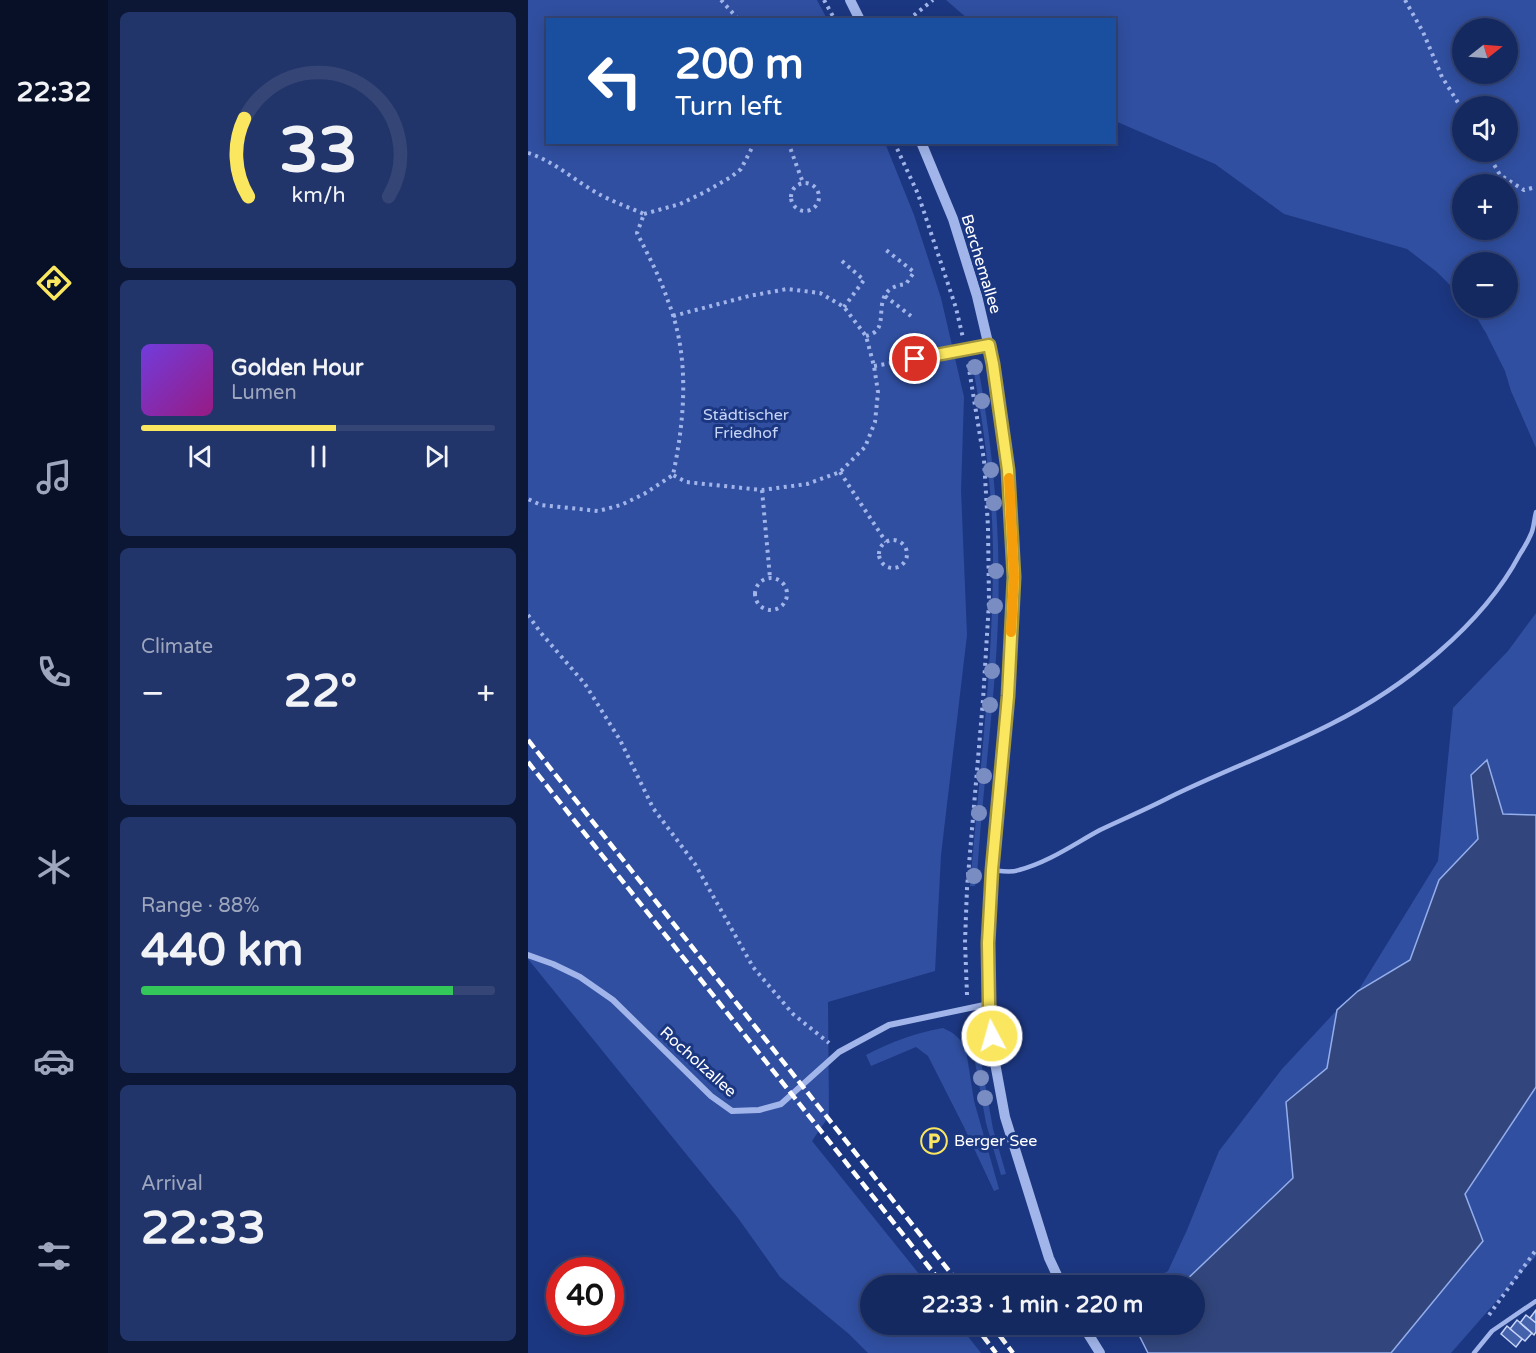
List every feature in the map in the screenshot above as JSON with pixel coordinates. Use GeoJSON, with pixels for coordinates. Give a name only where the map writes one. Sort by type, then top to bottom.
{"type":"FeatureCollection","features":[{"type":"Feature","properties":{"kind":"street"},"geometry":{"type":"LineString","coordinates":[[850,0],[859,18]]}},
{"type":"Feature","properties":{"kind":"street","name":"Berchemallee"},"geometry":{"type":"LineString","coordinates":[[922,144],[953,219],[977,296],[993,364],[1008,470],[1014,577],[1008,696],[992,870],[988,943],[989,1004],[993,1052],[1005,1117],[1049,1258],[1057,1275]]}},
{"type":"Feature","properties":{"kind":"street","name":"Rocholzallee"},"geometry":{"type":"LineString","coordinates":[[528,955],[580,977],[613,1000],[711,1096],[732,1111],[759,1110],[781,1104],[839,1052],[889,1025],[989,1004]]}},
{"type":"Feature","properties":{"kind":"street"},"geometry":{"type":"LineString","coordinates":[[1089,1335],[1100,1353]]}},
{"type":"Feature","properties":{"kind":"lane"},"geometry":{"type":"LineString","coordinates":[[915,359],[989,345]]}},
{"type":"Feature","properties":{"kind":"lane"},"geometry":{"type":"LineString","coordinates":[[992,870],[1017,871],[1044,861],[1202,781],[1333,723],[1380,696],[1447,645],[1492,598],[1511,571],[1531,534],[1536,512]]}},
{"type":"Feature","properties":{"kind":"lane"},"geometry":{"type":"LineString","coordinates":[[1474,1353],[1492,1331],[1536,1301]]}},
{"type":"Feature","properties":{"kind":"path"},"geometry":{"type":"LineString","coordinates":[[721,0],[737,18]]}},
{"type":"Feature","properties":{"kind":"path"},"geometry":{"type":"LineString","coordinates":[[824,0],[834,18]]}},
{"type":"Feature","properties":{"kind":"path"},"geometry":{"type":"LineString","coordinates":[[910,18],[933,0]]}},
{"type":"Feature","properties":{"kind":"path"},"geometry":{"type":"LineString","coordinates":[[1405,0],[1423,32],[1442,77],[1454,96]]}},
{"type":"Feature","properties":{"kind":"path"},"geometry":{"type":"LineString","coordinates":[[528,153],[563,171],[597,193],[644,214],[680,204],[730,177],[741,169],[754,144]]}},
{"type":"Feature","properties":{"kind":"path"},"geometry":{"type":"LineString","coordinates":[[789,144],[803,183]]}},
{"type":"Feature","properties":{"kind":"path"},"geometry":{"type":"LineString","coordinates":[[895,144],[918,194],[956,308],[973,386],[984,460],[989,603],[967,888],[967,1007]]}},
{"type":"Feature","properties":{"kind":"path"},"geometry":{"type":"LineString","coordinates":[[1493,162],[1500,175],[1524,190],[1536,187]]}},
{"type":"Feature","properties":{"kind":"path"},"geometry":{"type":"LineString","coordinates":[[803,183],[814,187],[819,198],[815,206],[808,210],[799,209],[792,201],[794,189],[803,183]]}},
{"type":"Feature","properties":{"kind":"path"},"geometry":{"type":"LineString","coordinates":[[528,499],[542,505],[598,511],[621,505],[644,494],[673,475],[680,441],[684,371],[679,339],[669,303],[637,233],[644,214]]}},
{"type":"Feature","properties":{"kind":"path"},"geometry":{"type":"LineString","coordinates":[[866,336],[876,332],[882,303],[889,289],[895,285],[906,284],[914,272],[886,250]]}},
{"type":"Feature","properties":{"kind":"path"},"geometry":{"type":"LineString","coordinates":[[842,261],[864,280],[844,308]]}},
{"type":"Feature","properties":{"kind":"path"},"geometry":{"type":"LineString","coordinates":[[673,316],[749,296],[787,289],[820,293],[844,308],[866,336],[878,392],[875,422],[865,447],[840,472],[807,484],[762,490],[686,482],[673,475]]}},
{"type":"Feature","properties":{"kind":"path"},"geometry":{"type":"LineString","coordinates":[[885,296],[910,316]]}},
{"type":"Feature","properties":{"kind":"path"},"geometry":{"type":"LineString","coordinates":[[874,366],[915,359]]}},
{"type":"Feature","properties":{"kind":"path"},"geometry":{"type":"LineString","coordinates":[[840,472],[886,542]]}},
{"type":"Feature","properties":{"kind":"path"},"geometry":{"type":"LineString","coordinates":[[762,490],[770,578]]}},
{"type":"Feature","properties":{"kind":"path"},"geometry":{"type":"LineString","coordinates":[[895,540],[903,544],[907,552],[902,565],[894,568],[882,563],[879,553],[886,542],[895,540]]}},
{"type":"Feature","properties":{"kind":"path"},"geometry":{"type":"LineString","coordinates":[[770,578],[776,578],[782,582],[788,594],[781,608],[770,611],[757,604],[754,593],[758,584],[770,578]]}},
{"type":"Feature","properties":{"kind":"path"},"geometry":{"type":"LineString","coordinates":[[528,615],[585,684],[620,740],[653,808],[695,864],[753,967],[793,1014],[839,1052]]}},
{"type":"Feature","properties":{"kind":"path"},"geometry":{"type":"LineString","coordinates":[[1484,1322],[1536,1250]]}},
{"type":"Feature","properties":{"kind":"green space","name":"Städtischer Friedhof"},"geometry":{"type":"Polygon","coordinates":[[[528,0],[817,0],[826,18],[546,18],[546,144],[885,144],[914,215],[941,298],[964,397],[961,490],[967,635],[941,855],[935,971],[828,1002],[829,1116],[812,1141],[920,1275],[860,1275],[860,1335],[967,1335],[981,1353],[868,1353],[849,1334],[780,1277],[738,1218],[528,959],[528,0]]]}},
{"type":"Feature","properties":{"kind":"green space"},"geometry":{"type":"Polygon","coordinates":[[[946,0],[1536,0],[1536,448],[1511,391],[1505,371],[1477,318],[1518,318],[1518,252],[1452,252],[1452,287],[1407,249],[1284,214],[1215,164],[1116,121],[1116,18],[967,18],[946,0]]]}},
{"type":"Feature","properties":{"kind":"green space"},"geometry":{"type":"Polygon","coordinates":[[[977,361],[995,489],[999,586],[994,684],[977,877],[975,886],[970,886],[988,681],[993,558],[987,460],[972,362],[977,361]]]}},
{"type":"Feature","properties":{"kind":"green space"},"geometry":{"type":"Polygon","coordinates":[[[1536,613],[1536,815],[1503,815],[1487,760],[1471,775],[1478,839],[1439,880],[1410,960],[1358,991],[1438,861],[1453,708],[1508,651],[1536,613]]]}},
{"type":"Feature","properties":{"kind":"green space"},"geometry":{"type":"Polygon","coordinates":[[[1337,1010],[1327,1068],[1286,1102],[1293,1178],[1191,1275],[1161,1275],[1168,1271],[1219,1151],[1282,1069],[1337,1010]]]}},
{"type":"Feature","properties":{"kind":"green space"},"geometry":{"type":"Polygon","coordinates":[[[943,1028],[957,1036],[966,1050],[974,1101],[999,1189],[994,1191],[928,1056],[916,1047],[871,1066],[866,1055],[903,1038],[943,1028]]]}},
{"type":"Feature","properties":{"kind":"green space"},"geometry":{"type":"Polygon","coordinates":[[[979,1050],[993,1129],[1006,1174],[1001,1175],[986,1123],[973,1051],[979,1050]]]}},
{"type":"Feature","properties":{"kind":"green space"},"geometry":{"type":"Polygon","coordinates":[[[1536,1087],[1536,1256],[1451,1353],[1391,1353],[1483,1241],[1465,1194],[1536,1087]]]}},
{"type":"Feature","properties":{"kind":"shaded area"},"geometry":{"type":"Polygon","coordinates":[[[1487,760],[1503,814],[1536,815],[1536,1087],[1465,1194],[1483,1241],[1391,1353],[1148,1353],[1139,1335],[1205,1335],[1205,1275],[1191,1275],[1293,1178],[1286,1102],[1327,1068],[1337,1010],[1358,991],[1410,960],[1439,880],[1478,839],[1471,775],[1487,760]]]}},
{"type":"Feature","properties":{"kind":"building"},"geometry":{"type":"Polygon","coordinates":[[[1536,1310],[1536,1323],[1530,1318],[1536,1310]]]}},
{"type":"Feature","properties":{"kind":"building"},"geometry":{"type":"Polygon","coordinates":[[[1526,1315],[1536,1323],[1534,1335],[1520,1323],[1526,1315]]]}},
{"type":"Feature","properties":{"kind":"building"},"geometry":{"type":"Polygon","coordinates":[[[1517,1320],[1532,1333],[1525,1341],[1510,1329],[1517,1320]]]}},
{"type":"Feature","properties":{"kind":"building"},"geometry":{"type":"Polygon","coordinates":[[[1507,1326],[1522,1339],[1516,1347],[1501,1334],[1507,1326]]]}},
{"type":"Feature","properties":{"kind":"railway"},"geometry":{"type":"LineString","coordinates":[[528,740],[952,1275]]}},
{"type":"Feature","properties":{"kind":"railway"},"geometry":{"type":"LineString","coordinates":[[528,762],[935,1275]]}},
{"type":"Feature","properties":{"kind":"railway"},"geometry":{"type":"LineString","coordinates":[[982,1335],[996,1353]]}},
{"type":"Feature","properties":{"kind":"railway"},"geometry":{"type":"LineString","coordinates":[[999,1335],[1013,1353]]}},
{"type":"Feature","properties":{"kind":"slow traffic"},"geometry":{"type":"LineString","coordinates":[[1009,478],[1014,577],[1011,632]]}},
{"type":"Feature","properties":{"kind":"place","name":"Berger See"},"geometry":{"type":"Point","coordinates":[934,1141]}},
{"type":"Feature","properties":{"kind":"route"},"geometry":{"type":"LineString","coordinates":[[915,359],[989,345],[1008,470],[1014,577],[1008,696],[992,870],[988,943],[992,1036]]}}]}
